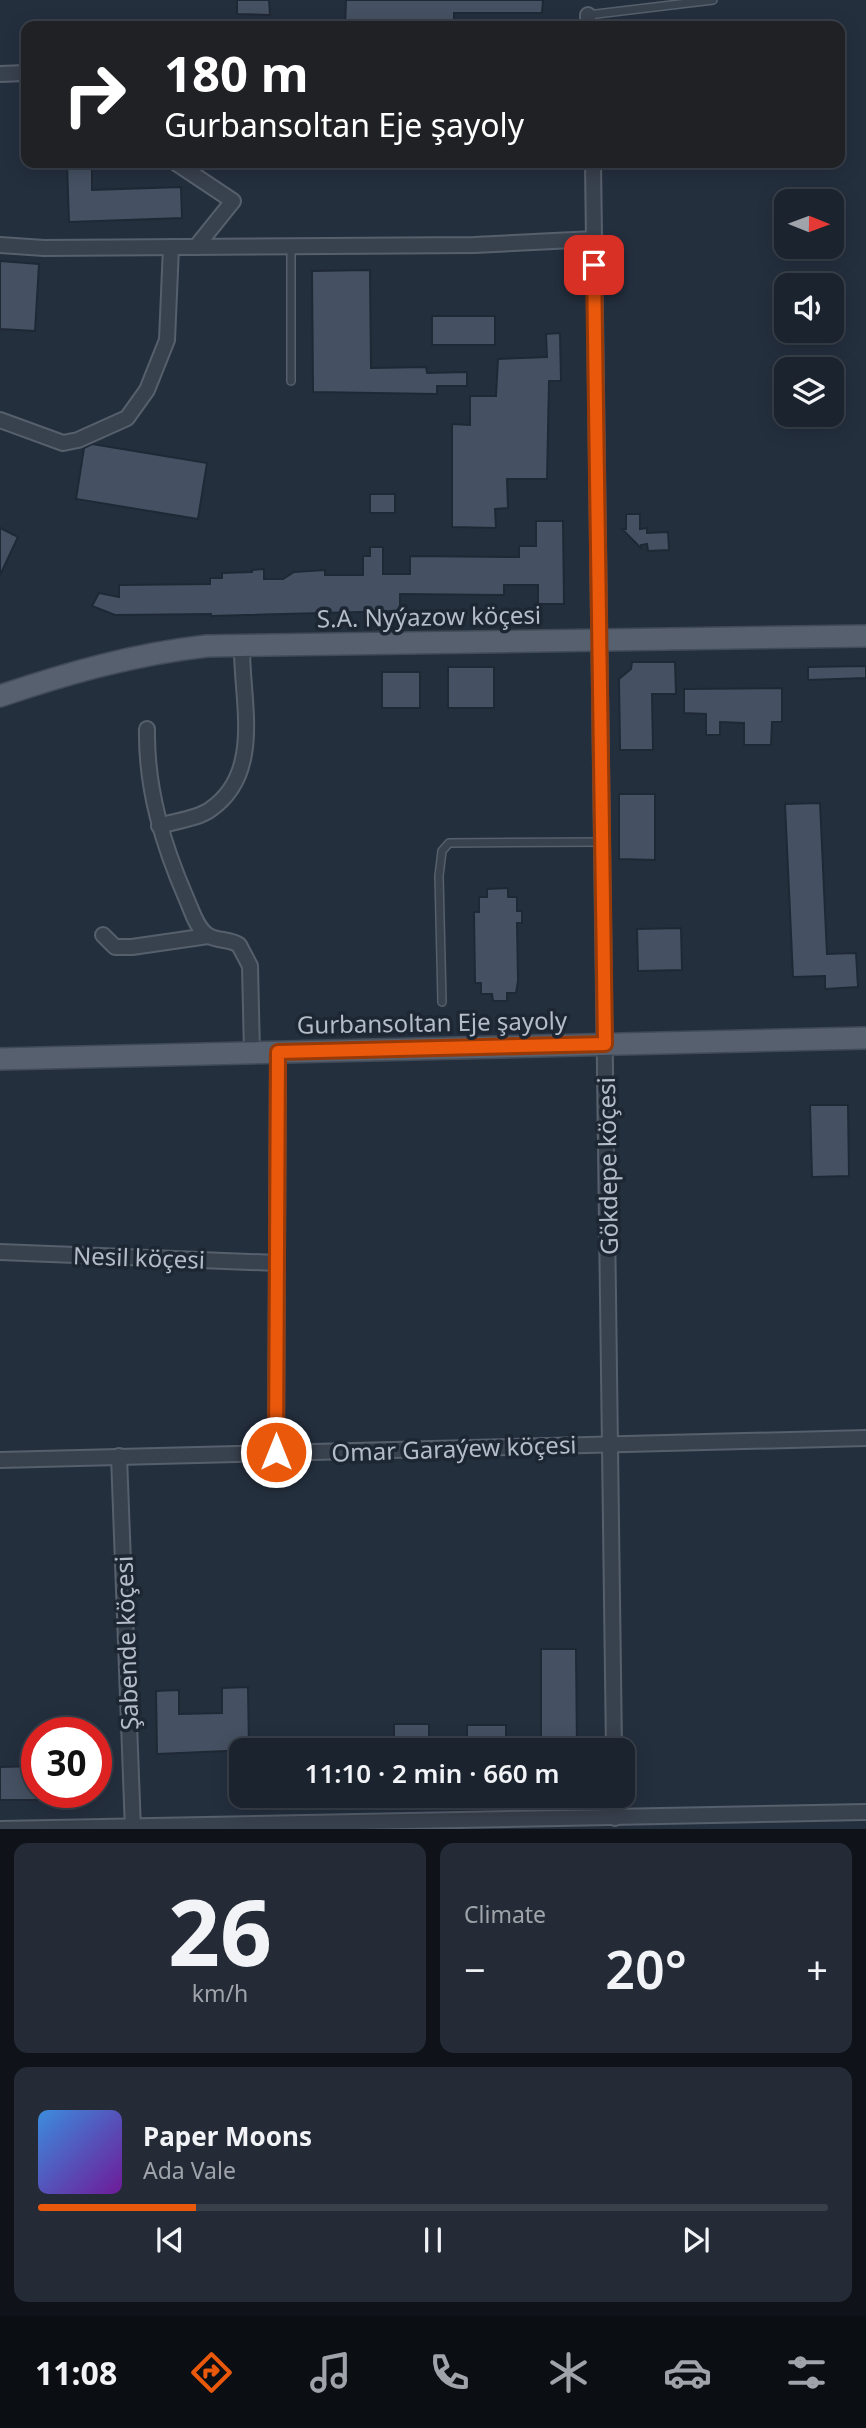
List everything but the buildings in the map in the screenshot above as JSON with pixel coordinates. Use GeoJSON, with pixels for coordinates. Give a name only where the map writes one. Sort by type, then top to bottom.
{"type":"FeatureCollection","features":[{"type":"Feature","properties":{"kind":"main road","name":"S.A. Nyýazow köçesi"},"geometry":{"type":"LineString","coordinates":[[0,696],[65,674],[131,657],[207,646],[866,636]]}},
{"type":"Feature","properties":{"kind":"main road","name":"Gurbansoltan Eje şayoly"},"geometry":{"type":"LineString","coordinates":[[0,1059],[866,1038]]}},
{"type":"Feature","properties":{"kind":"street"},"geometry":{"type":"LineString","coordinates":[[0,74],[21,73]]}},
{"type":"Feature","properties":{"kind":"street"},"geometry":{"type":"LineString","coordinates":[[184,168],[233,201],[196,247]]}},
{"type":"Feature","properties":{"kind":"street","name":"Gökdepe köçesi"},"geometry":{"type":"LineString","coordinates":[[593,168],[614,1738]]}},
{"type":"Feature","properties":{"kind":"street"},"geometry":{"type":"LineString","coordinates":[[0,245],[44,248],[474,245],[594,239]]}},
{"type":"Feature","properties":{"kind":"street"},"geometry":{"type":"LineString","coordinates":[[0,420],[63,443],[78,440],[127,418],[147,390],[167,340],[171,247]]}},
{"type":"Feature","properties":{"kind":"street"},"geometry":{"type":"LineString","coordinates":[[159,825],[209,811],[223,798],[242,765],[248,735],[242,692],[242,646]]}},
{"type":"Feature","properties":{"kind":"street"},"geometry":{"type":"LineString","coordinates":[[147,729],[146,762],[159,825],[180,883],[199,926],[208,936]]}},
{"type":"Feature","properties":{"kind":"street"},"geometry":{"type":"LineString","coordinates":[[103,935],[115,947],[208,936],[233,942],[246,954],[250,966],[252,1053]]}},
{"type":"Feature","properties":{"kind":"street"},"geometry":{"type":"LineString","coordinates":[[276,1452],[278,1052]]}},
{"type":"Feature","properties":{"kind":"street","name":"Nesil köçesi"},"geometry":{"type":"LineString","coordinates":[[0,1252],[277,1263]]}},
{"type":"Feature","properties":{"kind":"street","name":"Omar Garaýew köçesi"},"geometry":{"type":"LineString","coordinates":[[0,1460],[866,1438]]}},
{"type":"Feature","properties":{"kind":"street","name":"Şabende köçesi"},"geometry":{"type":"LineString","coordinates":[[119,1456],[133,1829]]}},
{"type":"Feature","properties":{"kind":"street"},"geometry":{"type":"LineString","coordinates":[[615,1808],[615,1818]]}},
{"type":"Feature","properties":{"kind":"street"},"geometry":{"type":"LineString","coordinates":[[0,1829],[460,1825],[866,1812]]}},
{"type":"Feature","properties":{"kind":"lane"},"geometry":{"type":"LineString","coordinates":[[588,21],[713,0]]}},
{"type":"Feature","properties":{"kind":"lane"},"geometry":{"type":"LineString","coordinates":[[291,246],[291,381]]}},
{"type":"Feature","properties":{"kind":"lane"},"geometry":{"type":"LineString","coordinates":[[442,1002],[439,876],[442,851],[449,843],[602,842]]}},
{"type":"Feature","properties":{"kind":"route"},"geometry":{"type":"LineString","coordinates":[[276,1452],[278,1052],[605,1044],[594,265]]}}]}
